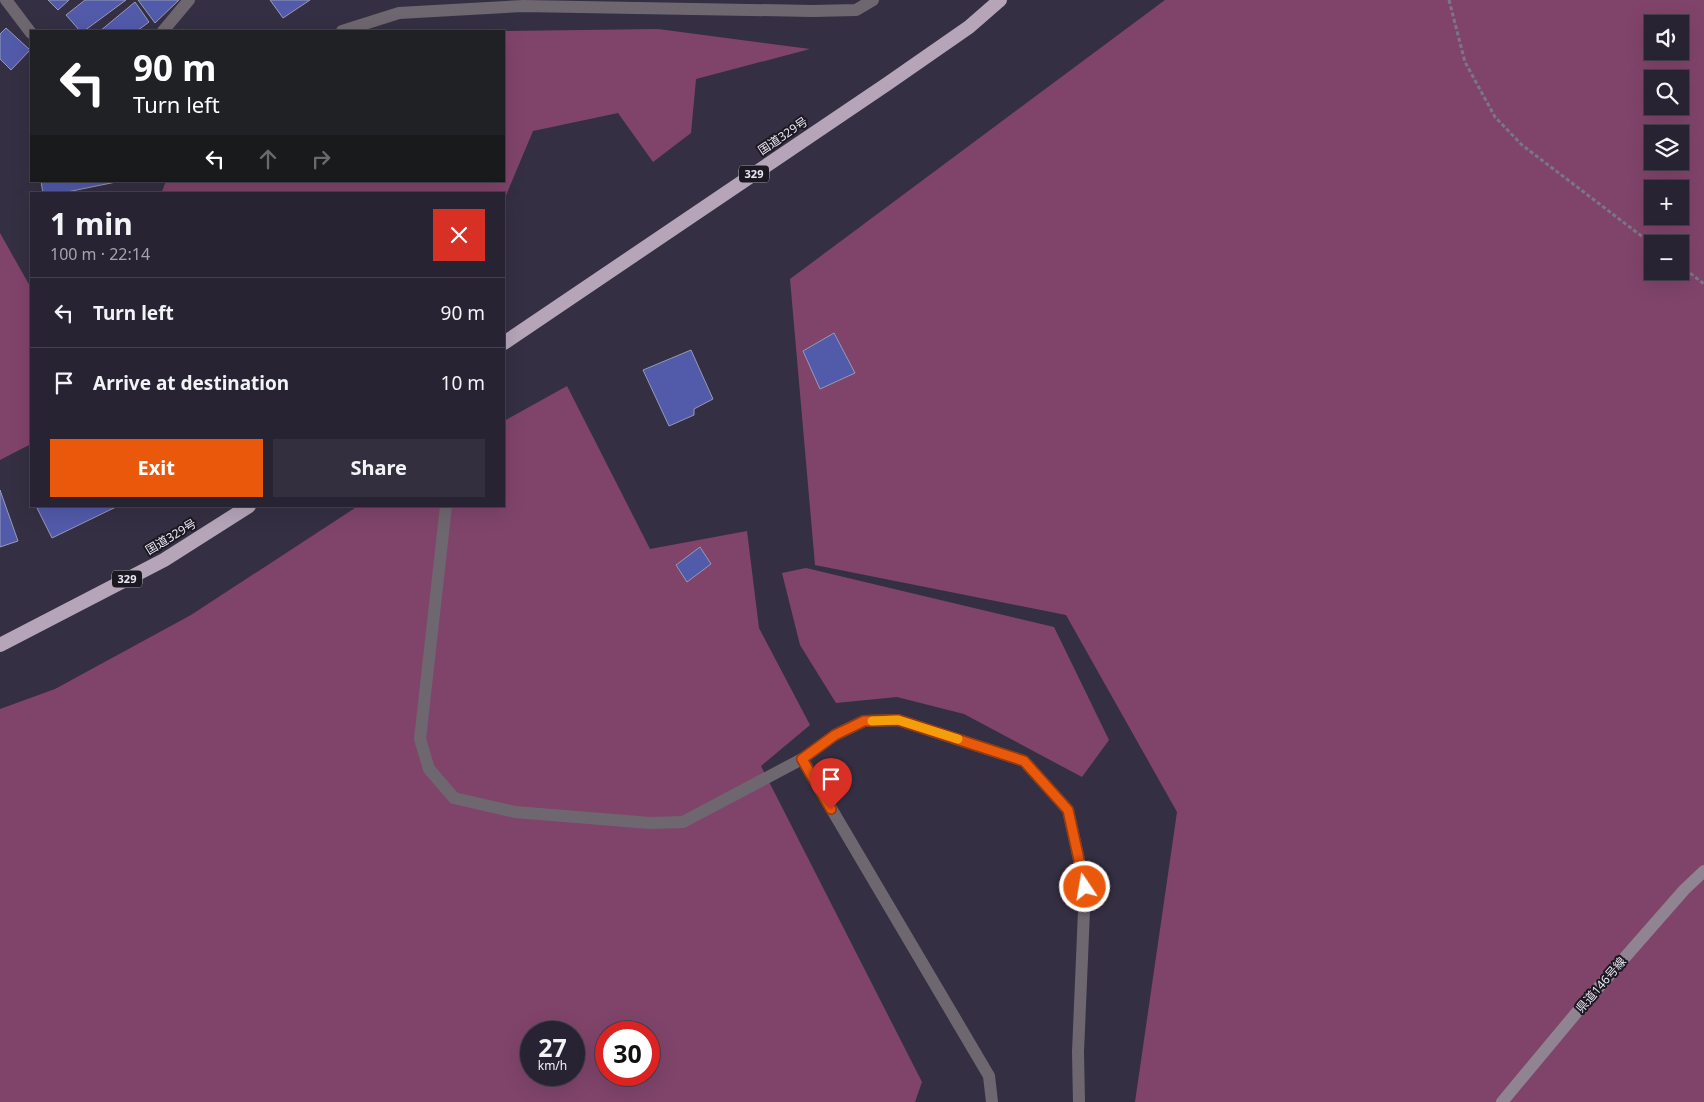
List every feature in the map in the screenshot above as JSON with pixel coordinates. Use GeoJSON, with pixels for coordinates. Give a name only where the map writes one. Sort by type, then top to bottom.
{"type":"FeatureCollection","features":[{"type":"Feature","properties":{"kind":"highway","name":"国道329号"},"geometry":{"type":"LineString","coordinates":[[505,342],[879,90],[969,27],[1000,0]]}},
{"type":"Feature","properties":{"kind":"highway","name":"国道329号"},"geometry":{"type":"LineString","coordinates":[[0,645],[164,560],[247,507]]}},
{"type":"Feature","properties":{"kind":"main road","name":"県道146号線"},"geometry":{"type":"LineString","coordinates":[[1502,1102],[1684,890],[1704,871]]}},
{"type":"Feature","properties":{"kind":"street"},"geometry":{"type":"LineString","coordinates":[[6,0],[30,31]]}},
{"type":"Feature","properties":{"kind":"street"},"geometry":{"type":"LineString","coordinates":[[164,30],[189,0]]}},
{"type":"Feature","properties":{"kind":"street"},"geometry":{"type":"LineString","coordinates":[[345,30],[399,13],[523,6],[810,6],[856,10],[873,0]]}},
{"type":"Feature","properties":{"kind":"street"},"geometry":{"type":"LineString","coordinates":[[446,507],[420,739],[428,769],[454,798],[515,812],[650,823],[682,822],[802,759],[835,735],[864,721],[898,720],[1024,761],[1068,810],[1085,887],[1078,1052],[1079,1102]]}},
{"type":"Feature","properties":{"kind":"street"},"geometry":{"type":"LineString","coordinates":[[802,759],[989,1076],[992,1102]]}},
{"type":"Feature","properties":{"kind":"path"},"geometry":{"type":"LineString","coordinates":[[1449,0],[1465,62],[1495,118],[1522,145],[1644,238]]}},
{"type":"Feature","properties":{"kind":"path"},"geometry":{"type":"LineString","coordinates":[[1689,272],[1704,284]]}},
{"type":"Feature","properties":{"kind":"shaded area"},"geometry":{"type":"Polygon","coordinates":[[[1165,0],[1704,0],[1704,1102],[1135,1102],[1177,812],[1066,615],[815,565],[790,279],[1165,0]]]}},
{"type":"Feature","properties":{"kind":"shaded area"},"geometry":{"type":"Polygon","coordinates":[[[658,29],[810,49],[696,79],[691,133],[653,162],[618,113],[533,131],[505,198],[505,192],[162,192],[166,182],[505,182],[505,31],[658,29]]]}},
{"type":"Feature","properties":{"kind":"shaded area"},"geometry":{"type":"Polygon","coordinates":[[[0,233],[30,286],[30,445],[0,460],[0,233]]]}},
{"type":"Feature","properties":{"kind":"shaded area"},"geometry":{"type":"Polygon","coordinates":[[[567,386],[650,549],[747,531],[759,628],[810,725],[761,766],[922,1082],[915,1102],[0,1102],[0,709],[55,689],[191,615],[356,507],[505,507],[505,420],[567,386]]]}},
{"type":"Feature","properties":{"kind":"shaded area"},"geometry":{"type":"Polygon","coordinates":[[[806,568],[1054,627],[1109,740],[1082,777],[964,714],[897,697],[836,703],[800,645],[782,573],[806,568]]]}},
{"type":"Feature","properties":{"kind":"building"},"geometry":{"type":"Polygon","coordinates":[[[48,0],[69,0],[58,10],[48,0]]]}},
{"type":"Feature","properties":{"kind":"building"},"geometry":{"type":"Polygon","coordinates":[[[85,0],[126,0],[85,30],[79,30],[66,15],[85,0]]]}},
{"type":"Feature","properties":{"kind":"building"},"geometry":{"type":"Polygon","coordinates":[[[138,0],[179,0],[155,23],[138,0]]]}},
{"type":"Feature","properties":{"kind":"building"},"geometry":{"type":"Polygon","coordinates":[[[270,0],[310,0],[283,18],[270,0]]]}},
{"type":"Feature","properties":{"kind":"building"},"geometry":{"type":"Polygon","coordinates":[[[135,2],[149,22],[138,30],[101,30],[135,2]]]}},
{"type":"Feature","properties":{"kind":"building"},"geometry":{"type":"Polygon","coordinates":[[[6,28],[30,50],[11,70],[0,59],[0,34],[6,28]]]}},
{"type":"Feature","properties":{"kind":"building"},"geometry":{"type":"Polygon","coordinates":[[[41,182],[116,182],[67,192],[43,192],[41,182]]]}},
{"type":"Feature","properties":{"kind":"building"},"geometry":{"type":"Polygon","coordinates":[[[834,333],[855,373],[820,389],[803,351],[834,333]]]}},
{"type":"Feature","properties":{"kind":"building"},"geometry":{"type":"Polygon","coordinates":[[[691,350],[713,399],[694,409],[694,415],[669,426],[643,370],[691,350]]]}},
{"type":"Feature","properties":{"kind":"building"},"geometry":{"type":"Polygon","coordinates":[[[0,490],[18,541],[0,547],[0,490]]]}},
{"type":"Feature","properties":{"kind":"building"},"geometry":{"type":"Polygon","coordinates":[[[36,507],[116,507],[52,538],[36,507]]]}},
{"type":"Feature","properties":{"kind":"building"},"geometry":{"type":"Polygon","coordinates":[[[700,547],[711,564],[687,582],[676,565],[700,547]]]}},
{"type":"Feature","properties":{"kind":"slow traffic"},"geometry":{"type":"LineString","coordinates":[[872,721],[898,720],[958,739]]}},
{"type":"Feature","properties":{"kind":"route"},"geometry":{"type":"LineString","coordinates":[[831,809],[802,759],[835,735],[864,721],[898,720],[1024,761],[1068,810],[1085,887]]}}]}
